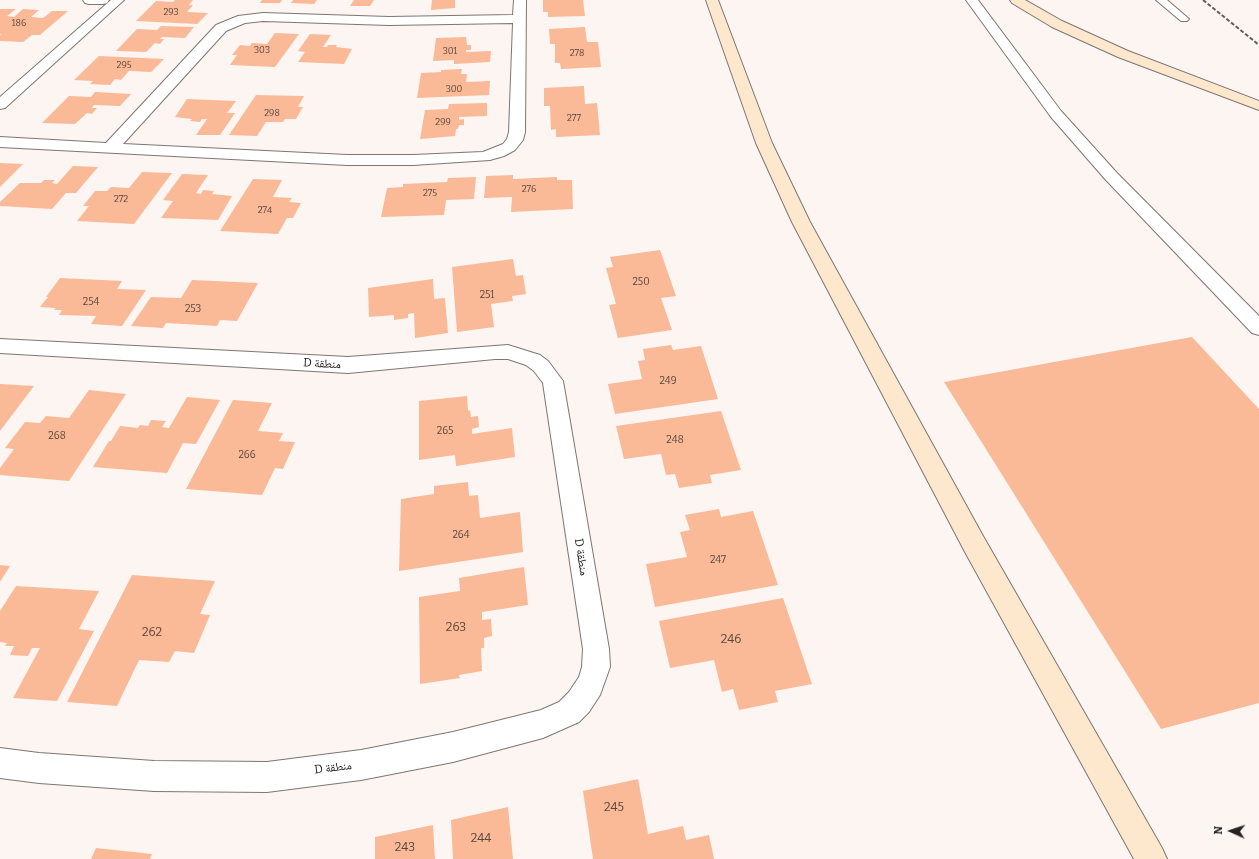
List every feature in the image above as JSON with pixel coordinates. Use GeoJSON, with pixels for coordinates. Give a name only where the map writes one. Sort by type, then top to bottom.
{"type":"FeatureCollection","features":[{"type":"Feature","properties":{"kind":"street"},"geometry":{"type":"LineString","coordinates":[[89,0],[103,0]]}},
{"type":"Feature","properties":{"kind":"street"},"geometry":{"type":"LineString","coordinates":[[0,89],[103,0]]}},
{"type":"Feature","properties":{"kind":"street"},"geometry":{"type":"LineString","coordinates":[[0,105],[118,0]]}},
{"type":"Feature","properties":{"kind":"street"},"geometry":{"type":"LineString","coordinates":[[0,142],[347,160],[413,160],[484,157],[498,153],[512,143],[515,140],[517,132],[520,0]]}},
{"type":"Feature","properties":{"kind":"street"},"geometry":{"type":"LineString","coordinates":[[712,0],[764,143],[801,222],[974,544],[1151,859]]}},
{"type":"Feature","properties":{"kind":"street"},"geometry":{"type":"LineString","coordinates":[[1016,0],[1057,24],[1123,54],[1259,106]]}},
{"type":"Feature","properties":{"kind":"street"},"geometry":{"type":"LineString","coordinates":[[967,3],[1019,63],[1056,114],[1111,176],[1259,328]]}},
{"type":"Feature","properties":{"kind":"street"},"geometry":{"type":"LineString","coordinates":[[110,148],[221,28],[234,22],[263,17],[389,21],[520,19]]}},
{"type":"Feature","properties":{"kind":"street","name":"D منطقة"},"geometry":{"type":"LineString","coordinates":[[0,346],[348,365],[495,352],[508,352],[533,360],[541,366],[553,381],[596,649],[596,667],[590,685],[579,702],[569,712],[542,724],[438,750],[361,765],[267,777],[154,776],[39,768],[0,763]]}},
{"type":"Feature","properties":{"kind":"lane"},"geometry":{"type":"LineString","coordinates":[[1160,0],[1184,19]]}},
{"type":"Feature","properties":{"kind":"building"},"geometry":{"type":"Polygon","coordinates":[[[175,0],[193,0],[189,5],[193,5],[187,12],[208,13],[197,24],[136,21],[156,1],[173,2],[175,0]]]}},
{"type":"Feature","properties":{"kind":"building"},"geometry":{"type":"Polygon","coordinates":[[[262,0],[282,0],[280,3],[260,3],[262,0]]]}},
{"type":"Feature","properties":{"kind":"building"},"geometry":{"type":"Polygon","coordinates":[[[293,0],[317,0],[314,4],[291,3],[293,0]]]}},
{"type":"Feature","properties":{"kind":"building"},"geometry":{"type":"Polygon","coordinates":[[[354,0],[374,0],[370,6],[350,6],[354,0]]]}},
{"type":"Feature","properties":{"kind":"building"},"geometry":{"type":"Polygon","coordinates":[[[432,0],[455,0],[455,8],[431,10],[432,0]]]}},
{"type":"Feature","properties":{"kind":"building"},"geometry":{"type":"Polygon","coordinates":[[[543,0],[583,0],[585,16],[548,17],[548,12],[543,12],[543,0]]]}},
{"type":"Feature","properties":{"kind":"building"},"geometry":{"type":"Polygon","coordinates":[[[0,9],[16,9],[7,16],[14,17],[23,9],[39,10],[31,17],[43,18],[52,11],[68,11],[40,35],[32,35],[23,42],[0,41],[0,35],[2,34],[0,34],[0,9]]]}},
{"type":"Feature","properties":{"kind":"building"},"geometry":{"type":"Polygon","coordinates":[[[161,26],[194,27],[185,38],[162,37],[160,39],[164,39],[160,44],[155,43],[146,52],[116,51],[137,29],[157,30],[161,26]]]}},
{"type":"Feature","properties":{"kind":"building"},"geometry":{"type":"Polygon","coordinates":[[[585,27],[587,42],[598,42],[601,67],[561,69],[560,63],[555,63],[555,44],[550,44],[549,29],[585,27]]]}},
{"type":"Feature","properties":{"kind":"building"},"geometry":{"type":"Polygon","coordinates":[[[275,33],[299,34],[275,67],[230,65],[237,55],[232,55],[240,45],[250,46],[252,43],[267,44],[275,33]]]}},
{"type":"Feature","properties":{"kind":"building"},"geometry":{"type":"Polygon","coordinates":[[[310,34],[331,35],[323,47],[327,47],[328,45],[337,45],[336,47],[352,49],[344,64],[298,62],[305,52],[298,51],[310,34]]]}},
{"type":"Feature","properties":{"kind":"building"},"geometry":{"type":"Polygon","coordinates":[[[466,37],[467,45],[471,45],[471,50],[466,50],[466,52],[491,51],[490,62],[454,64],[454,60],[433,61],[436,38],[466,37]]]}},
{"type":"Feature","properties":{"kind":"building"},"geometry":{"type":"Polygon","coordinates":[[[99,56],[164,59],[151,72],[129,71],[121,80],[115,79],[110,85],[90,84],[93,81],[74,80],[99,56]]]}},
{"type":"Feature","properties":{"kind":"building"},"geometry":{"type":"Polygon","coordinates":[[[462,69],[461,74],[467,74],[466,82],[490,81],[489,95],[417,98],[421,73],[462,69]]]}},
{"type":"Feature","properties":{"kind":"building"},"geometry":{"type":"Polygon","coordinates":[[[584,86],[585,104],[597,103],[600,135],[556,137],[556,129],[551,130],[550,106],[544,106],[544,88],[584,86]]]}},
{"type":"Feature","properties":{"kind":"building"},"geometry":{"type":"Polygon","coordinates":[[[95,92],[131,94],[120,106],[94,105],[92,108],[97,108],[92,114],[87,113],[75,124],[42,123],[69,96],[91,97],[95,92]]]}},
{"type":"Feature","properties":{"kind":"building"},"geometry":{"type":"Polygon","coordinates":[[[256,95],[304,96],[298,107],[303,107],[296,119],[285,119],[283,122],[266,122],[257,136],[229,135],[256,95]]]}},
{"type":"Feature","properties":{"kind":"building"},"geometry":{"type":"Polygon","coordinates":[[[187,99],[236,101],[227,113],[235,113],[220,135],[196,135],[207,119],[202,119],[200,122],[190,121],[192,119],[175,117],[187,99]]]}},
{"type":"Feature","properties":{"kind":"building"},"geometry":{"type":"Polygon","coordinates":[[[487,103],[487,116],[459,117],[459,120],[464,119],[464,125],[459,125],[458,129],[456,129],[455,136],[420,139],[425,110],[448,109],[449,104],[487,103]]]}},
{"type":"Feature","properties":{"kind":"building"},"geometry":{"type":"Polygon","coordinates":[[[0,163],[23,164],[0,187],[0,163]]]}},
{"type":"Feature","properties":{"kind":"building"},"geometry":{"type":"Polygon","coordinates":[[[73,166],[98,167],[76,193],[66,193],[52,209],[0,206],[0,202],[20,183],[41,183],[44,180],[55,180],[52,183],[57,184],[73,166]]]}},
{"type":"Feature","properties":{"kind":"building"},"geometry":{"type":"Polygon","coordinates":[[[142,172],[172,173],[134,224],[77,221],[89,206],[83,206],[95,191],[107,191],[111,187],[129,188],[142,172]]]}},
{"type":"Feature","properties":{"kind":"building"},"geometry":{"type":"Polygon","coordinates":[[[182,174],[208,175],[196,193],[201,194],[203,190],[214,191],[212,194],[232,196],[218,220],[161,218],[173,201],[163,200],[182,174]]]}},
{"type":"Feature","properties":{"kind":"building"},"geometry":{"type":"Polygon","coordinates":[[[513,175],[513,179],[557,177],[557,180],[572,180],[573,209],[511,212],[512,197],[484,198],[486,176],[513,175]]]}},
{"type":"Feature","properties":{"kind":"building"},"geometry":{"type":"Polygon","coordinates":[[[476,177],[474,199],[446,200],[444,215],[381,217],[387,188],[403,187],[403,184],[447,182],[448,178],[476,177]]]}},
{"type":"Feature","properties":{"kind":"building"},"geometry":{"type":"Polygon","coordinates":[[[253,179],[282,180],[273,197],[292,198],[289,202],[301,203],[293,218],[287,218],[278,234],[220,231],[253,179]]]}},
{"type":"Feature","properties":{"kind":"building"},"geometry":{"type":"Polygon","coordinates":[[[660,250],[676,296],[661,298],[672,330],[618,338],[609,305],[616,304],[606,268],[613,267],[610,257],[660,250]]]}},
{"type":"Feature","properties":{"kind":"building"},"geometry":{"type":"Polygon","coordinates":[[[513,259],[516,276],[523,275],[526,294],[512,296],[513,301],[491,304],[494,327],[457,332],[452,267],[513,259]]]}},
{"type":"Feature","properties":{"kind":"building"},"geometry":{"type":"Polygon","coordinates":[[[60,278],[122,281],[117,289],[146,290],[122,326],[91,324],[96,316],[59,315],[62,310],[40,307],[60,278]]]}},
{"type":"Feature","properties":{"kind":"building"},"geometry":{"type":"Polygon","coordinates":[[[433,279],[434,299],[445,298],[448,333],[415,338],[414,313],[408,314],[408,318],[394,320],[394,315],[369,317],[368,288],[433,279]]]}},
{"type":"Feature","properties":{"kind":"building"},"geometry":{"type":"Polygon","coordinates":[[[192,280],[258,283],[237,321],[220,320],[217,326],[166,323],[163,328],[131,326],[151,297],[181,298],[192,280]]]}},
{"type":"Feature","properties":{"kind":"building"},"geometry":{"type":"Polygon","coordinates":[[[1192,337],[1259,409],[1259,703],[1161,729],[944,382],[1192,337]]]}},
{"type":"Feature","properties":{"kind":"building"},"geometry":{"type":"Polygon","coordinates":[[[671,345],[673,350],[701,346],[718,399],[615,414],[608,384],[642,379],[638,361],[645,360],[643,349],[671,345]]]}},
{"type":"Feature","properties":{"kind":"building"},"geometry":{"type":"Polygon","coordinates":[[[0,384],[34,386],[0,431],[0,384]]]}},
{"type":"Feature","properties":{"kind":"building"},"geometry":{"type":"Polygon","coordinates":[[[89,390],[126,394],[69,481],[0,475],[0,468],[14,449],[5,448],[25,422],[40,423],[46,416],[69,418],[89,390]]]}},
{"type":"Feature","properties":{"kind":"building"},"geometry":{"type":"Polygon","coordinates":[[[467,396],[468,411],[470,410],[471,417],[478,416],[479,427],[472,429],[472,434],[512,428],[515,457],[456,466],[455,455],[419,460],[419,401],[467,396]]]}},
{"type":"Feature","properties":{"kind":"building"},"geometry":{"type":"Polygon","coordinates":[[[187,397],[220,400],[196,444],[183,443],[167,473],[93,467],[120,426],[138,428],[140,425],[148,426],[151,420],[166,421],[162,427],[169,428],[187,397]]]}},
{"type":"Feature","properties":{"kind":"building"},"geometry":{"type":"Polygon","coordinates":[[[233,400],[272,403],[258,431],[283,433],[279,441],[295,442],[283,469],[275,468],[262,495],[186,489],[233,400]]]}},
{"type":"Feature","properties":{"kind":"building"},"geometry":{"type":"Polygon","coordinates":[[[721,411],[741,470],[710,475],[712,483],[679,488],[675,474],[666,475],[661,454],[624,459],[616,426],[721,411]]]}},
{"type":"Feature","properties":{"kind":"building"},"geometry":{"type":"Polygon","coordinates":[[[468,482],[469,496],[478,495],[480,518],[520,512],[523,552],[399,571],[401,499],[434,494],[434,486],[468,482]]]}},
{"type":"Feature","properties":{"kind":"building"},"geometry":{"type":"Polygon","coordinates":[[[719,509],[721,517],[753,511],[778,585],[655,607],[646,564],[687,557],[680,532],[690,530],[685,515],[719,509]]]}},
{"type":"Feature","properties":{"kind":"building"},"geometry":{"type":"Polygon","coordinates":[[[0,565],[10,566],[0,582],[0,565]]]}},
{"type":"Feature","properties":{"kind":"building"},"geometry":{"type":"Polygon","coordinates":[[[524,567],[528,605],[482,612],[482,620],[491,619],[492,636],[484,638],[484,648],[481,648],[482,671],[459,675],[460,678],[420,684],[419,597],[460,591],[459,578],[524,567]]]}},
{"type":"Feature","properties":{"kind":"building"},"geometry":{"type":"Polygon","coordinates":[[[132,575],[215,581],[200,614],[210,615],[194,653],[175,651],[169,662],[139,660],[117,706],[67,702],[132,575]]]}},
{"type":"Feature","properties":{"kind":"building"},"geometry":{"type":"Polygon","coordinates":[[[16,586],[99,591],[79,629],[94,631],[57,701],[13,698],[40,648],[32,648],[28,656],[10,655],[14,646],[5,646],[7,643],[0,642],[0,611],[16,586]]]}},
{"type":"Feature","properties":{"kind":"building"},"geometry":{"type":"Polygon","coordinates":[[[783,598],[812,684],[775,691],[778,702],[739,710],[733,689],[722,692],[714,660],[670,668],[659,621],[783,598]]]}},
{"type":"Feature","properties":{"kind":"building"},"geometry":{"type":"Polygon","coordinates":[[[638,779],[648,834],[683,826],[686,840],[709,835],[714,859],[593,859],[583,791],[638,779]]]}},
{"type":"Feature","properties":{"kind":"building"},"geometry":{"type":"Polygon","coordinates":[[[508,807],[513,859],[453,859],[451,820],[508,807]]]}},
{"type":"Feature","properties":{"kind":"building"},"geometry":{"type":"Polygon","coordinates":[[[433,825],[435,859],[375,859],[375,837],[433,825]]]}},
{"type":"Feature","properties":{"kind":"building"},"geometry":{"type":"Polygon","coordinates":[[[96,848],[152,854],[150,859],[91,859],[96,848]]]}},
{"type":"Feature","properties":{"kind":"railway"},"geometry":{"type":"LineString","coordinates":[[1203,0],[1259,45]]}}]}
